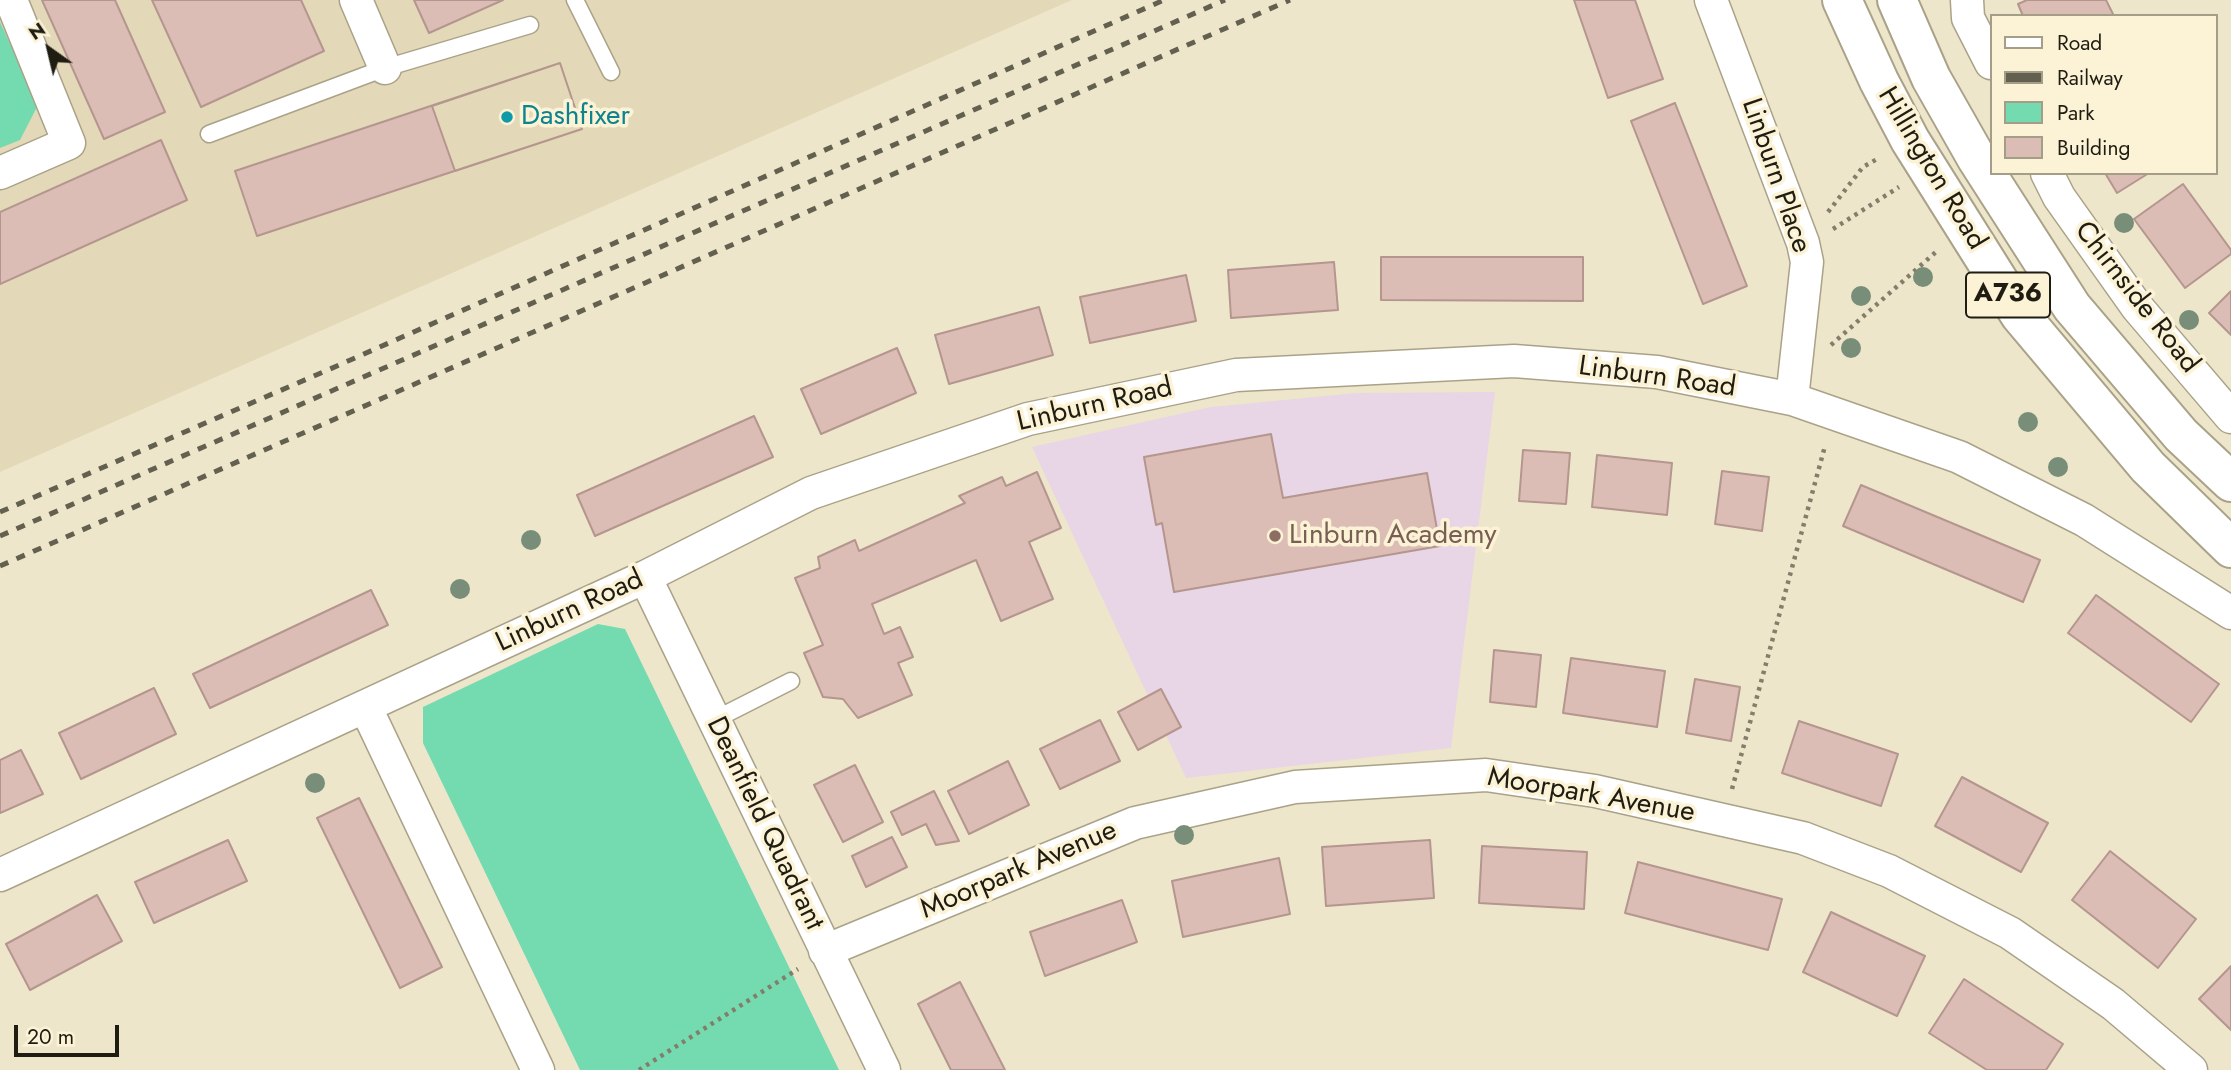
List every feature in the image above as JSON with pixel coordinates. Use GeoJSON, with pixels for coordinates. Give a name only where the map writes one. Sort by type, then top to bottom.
{"type":"FeatureCollection","features":[{"type":"Feature","properties":{"kind":"main road","name":"Hillington Road"},"geometry":{"type":"LineString","coordinates":[[1842,0],[1909,140],[2020,314],[2148,467],[2231,548]]}},
{"type":"Feature","properties":{"kind":"main road","name":"Hillington Road"},"geometry":{"type":"LineString","coordinates":[[1896,0],[1931,78],[1971,148],[2072,307],[2181,435],[2231,482]]}},
{"type":"Feature","properties":{"kind":"street"},"geometry":{"type":"LineString","coordinates":[[0,173],[69,142],[11,0]]}},
{"type":"Feature","properties":{"kind":"street"},"geometry":{"type":"LineString","coordinates":[[356,0],[385,68]]}},
{"type":"Feature","properties":{"kind":"street","name":"Linburn Place"},"geometry":{"type":"LineString","coordinates":[[1711,0],[1803,243],[1807,262],[1792,399]]}},
{"type":"Feature","properties":{"kind":"street"},"geometry":{"type":"LineString","coordinates":[[1966,0],[1968,18],[1990,61]]}},
{"type":"Feature","properties":{"kind":"street","name":"Chirnside Road"},"geometry":{"type":"LineString","coordinates":[[2048,175],[2059,197],[2137,307],[2231,417]]}},
{"type":"Feature","properties":{"kind":"street","name":"Linburn Road"},"geometry":{"type":"LineString","coordinates":[[0,876],[645,577],[811,493],[1028,419],[1236,375],[1514,361],[1657,372],[1792,399],[1959,457],[2084,520],[2231,612]]}},
{"type":"Feature","properties":{"kind":"street","name":"Deanfield Quadrant"},"geometry":{"type":"LineString","coordinates":[[645,577],[884,1070]]}},
{"type":"Feature","properties":{"kind":"street"},"geometry":{"type":"LineString","coordinates":[[366,708],[538,1070]]}},
{"type":"Feature","properties":{"kind":"street","name":"Moorpark Avenue"},"geometry":{"type":"LineString","coordinates":[[825,951],[1135,823],[1296,787],[1486,775],[1595,791],[1802,838],[1889,871],[2010,933],[2113,1004],[2191,1070]]}},
{"type":"Feature","properties":{"kind":"lane"},"geometry":{"type":"LineString","coordinates":[[575,0],[611,72]]}},
{"type":"Feature","properties":{"kind":"lane"},"geometry":{"type":"LineString","coordinates":[[209,134],[385,68],[530,25]]}},
{"type":"Feature","properties":{"kind":"lane"},"geometry":{"type":"LineString","coordinates":[[714,720],[791,681]]}},
{"type":"Feature","properties":{"kind":"path"},"geometry":{"type":"LineString","coordinates":[[1803,243],[1823,235],[1901,186]]}},
{"type":"Feature","properties":{"kind":"path"},"geometry":{"type":"LineString","coordinates":[[1797,347],[1827,349],[1940,248]]}},
{"type":"Feature","properties":{"kind":"path"},"geometry":{"type":"LineString","coordinates":[[1723,820],[1833,415]]}},
{"type":"Feature","properties":{"kind":"path"},"geometry":{"type":"LineString","coordinates":[[639,1070],[825,951]]}},
{"type":"Feature","properties":{"kind":"shaded area"},"geometry":{"type":"Polygon","coordinates":[[[0,0],[1072,0],[0,472],[0,0]]]}},
{"type":"Feature","properties":{"kind":"shaded area","name":"Linburn Academy"},"geometry":{"type":"Polygon","coordinates":[[[1495,392],[1451,748],[1186,778],[1032,447],[1211,407],[1357,393],[1495,392]]]}},
{"type":"Feature","properties":{"kind":"green space"},"geometry":{"type":"Polygon","coordinates":[[[0,22],[38,105],[20,140],[0,148],[0,22]]]}},
{"type":"Feature","properties":{"kind":"green space"},"geometry":{"type":"Polygon","coordinates":[[[598,624],[625,629],[839,1070],[580,1070],[423,743],[423,707],[598,624]]]}},
{"type":"Feature","properties":{"kind":"building"},"geometry":{"type":"Polygon","coordinates":[[[42,0],[115,0],[165,112],[104,139],[42,0]]]}},
{"type":"Feature","properties":{"kind":"building"},"geometry":{"type":"Polygon","coordinates":[[[152,0],[301,0],[324,51],[201,107],[152,0]]]}},
{"type":"Feature","properties":{"kind":"building"},"geometry":{"type":"Polygon","coordinates":[[[414,0],[503,0],[429,33],[414,0]]]}},
{"type":"Feature","properties":{"kind":"building"},"geometry":{"type":"Polygon","coordinates":[[[1574,0],[1635,0],[1663,79],[1608,98],[1574,0]]]}},
{"type":"Feature","properties":{"kind":"building"},"geometry":{"type":"Polygon","coordinates":[[[2027,0],[2106,0],[2113,14],[2022,14],[2018,4],[2027,0]]]}},
{"type":"Feature","properties":{"kind":"building"},"geometry":{"type":"Polygon","coordinates":[[[560,63],[582,129],[257,236],[235,171],[560,63]]]}},
{"type":"Feature","properties":{"kind":"building","name":"Dashfixer"},"geometry":{"type":"Polygon","coordinates":[[[560,63],[582,129],[455,171],[432,106],[560,63]]]}},
{"type":"Feature","properties":{"kind":"building"},"geometry":{"type":"Polygon","coordinates":[[[1675,103],[1747,286],[1703,304],[1631,121],[1675,103]]]}},
{"type":"Feature","properties":{"kind":"building"},"geometry":{"type":"Polygon","coordinates":[[[161,140],[187,200],[0,284],[0,212],[161,140]]]}},
{"type":"Feature","properties":{"kind":"building"},"geometry":{"type":"Polygon","coordinates":[[[2106,175],[2146,175],[2117,193],[2106,175]]]}},
{"type":"Feature","properties":{"kind":"building"},"geometry":{"type":"Polygon","coordinates":[[[2183,184],[2231,250],[2231,254],[2185,288],[2134,219],[2183,184]]]}},
{"type":"Feature","properties":{"kind":"building"},"geometry":{"type":"Polygon","coordinates":[[[1381,257],[1583,257],[1583,301],[1381,300],[1381,257]]]}},
{"type":"Feature","properties":{"kind":"building"},"geometry":{"type":"Polygon","coordinates":[[[1334,262],[1338,310],[1231,318],[1228,270],[1334,262]]]}},
{"type":"Feature","properties":{"kind":"building"},"geometry":{"type":"Polygon","coordinates":[[[1186,275],[1196,321],[1090,343],[1080,297],[1186,275]]]}},
{"type":"Feature","properties":{"kind":"building"},"geometry":{"type":"Polygon","coordinates":[[[2231,291],[2231,335],[2209,313],[2231,291]]]}},
{"type":"Feature","properties":{"kind":"building"},"geometry":{"type":"Polygon","coordinates":[[[1039,307],[1053,355],[949,384],[935,335],[1039,307]]]}},
{"type":"Feature","properties":{"kind":"building"},"geometry":{"type":"Polygon","coordinates":[[[897,348],[916,393],[821,434],[801,389],[897,348]]]}},
{"type":"Feature","properties":{"kind":"building"},"geometry":{"type":"Polygon","coordinates":[[[754,416],[773,457],[595,536],[577,495],[754,416]]]}},
{"type":"Feature","properties":{"kind":"building"},"geometry":{"type":"Polygon","coordinates":[[[1271,434],[1283,498],[1427,473],[1440,546],[1174,592],[1162,523],[1156,525],[1144,457],[1271,434]]]}},
{"type":"Feature","properties":{"kind":"building"},"geometry":{"type":"Polygon","coordinates":[[[1523,450],[1570,453],[1566,504],[1519,501],[1523,450]]]}},
{"type":"Feature","properties":{"kind":"building"},"geometry":{"type":"Polygon","coordinates":[[[1597,455],[1672,463],[1667,515],[1592,507],[1597,455]]]}},
{"type":"Feature","properties":{"kind":"building"},"geometry":{"type":"Polygon","coordinates":[[[1722,471],[1769,477],[1762,531],[1715,524],[1722,471]]]}},
{"type":"Feature","properties":{"kind":"building"},"geometry":{"type":"Polygon","coordinates":[[[1037,472],[1061,528],[1029,542],[1053,599],[1001,621],[976,560],[872,604],[884,634],[900,627],[913,657],[898,663],[912,695],[858,718],[843,699],[823,697],[804,653],[823,645],[795,578],[820,568],[818,557],[855,540],[859,551],[965,503],[959,496],[1002,477],[1006,486],[1037,472]]]}},
{"type":"Feature","properties":{"kind":"building"},"geometry":{"type":"Polygon","coordinates":[[[1861,485],[2040,560],[2023,602],[1843,526],[1861,485]]]}},
{"type":"Feature","properties":{"kind":"building"},"geometry":{"type":"Polygon","coordinates":[[[371,590],[388,625],[210,708],[193,674],[371,590]]]}},
{"type":"Feature","properties":{"kind":"building"},"geometry":{"type":"Polygon","coordinates":[[[2096,595],[2219,684],[2191,722],[2068,633],[2096,595]]]}},
{"type":"Feature","properties":{"kind":"building"},"geometry":{"type":"Polygon","coordinates":[[[1494,650],[1541,655],[1536,707],[1490,702],[1494,650]]]}},
{"type":"Feature","properties":{"kind":"building"},"geometry":{"type":"Polygon","coordinates":[[[1571,658],[1665,671],[1657,727],[1563,713],[1571,658]]]}},
{"type":"Feature","properties":{"kind":"building"},"geometry":{"type":"Polygon","coordinates":[[[1695,679],[1740,687],[1731,741],[1686,733],[1695,679]]]}},
{"type":"Feature","properties":{"kind":"building"},"geometry":{"type":"Polygon","coordinates":[[[154,688],[176,734],[81,779],[59,733],[154,688]]]}},
{"type":"Feature","properties":{"kind":"building"},"geometry":{"type":"Polygon","coordinates":[[[1161,689],[1181,727],[1138,750],[1118,712],[1161,689]]]}},
{"type":"Feature","properties":{"kind":"building"},"geometry":{"type":"Polygon","coordinates":[[[1100,720],[1120,761],[1060,789],[1040,749],[1100,720]]]}},
{"type":"Feature","properties":{"kind":"building"},"geometry":{"type":"Polygon","coordinates":[[[1799,721],[1898,754],[1881,806],[1782,773],[1799,721]]]}},
{"type":"Feature","properties":{"kind":"building"},"geometry":{"type":"Polygon","coordinates":[[[21,750],[43,794],[0,813],[0,760],[21,750]]]}},
{"type":"Feature","properties":{"kind":"building"},"geometry":{"type":"Polygon","coordinates":[[[1008,761],[1029,805],[969,834],[948,791],[1008,761]]]}},
{"type":"Feature","properties":{"kind":"building"},"geometry":{"type":"Polygon","coordinates":[[[855,765],[883,822],[843,842],[814,785],[855,765]]]}},
{"type":"Feature","properties":{"kind":"building"},"geometry":{"type":"Polygon","coordinates":[[[1962,777],[2048,823],[2021,872],[1935,826],[1962,777]]]}},
{"type":"Feature","properties":{"kind":"building"},"geometry":{"type":"Polygon","coordinates":[[[934,791],[959,841],[936,845],[926,824],[902,835],[891,812],[934,791]]]}},
{"type":"Feature","properties":{"kind":"building"},"geometry":{"type":"Polygon","coordinates":[[[359,798],[442,967],[400,988],[317,818],[359,798]]]}},
{"type":"Feature","properties":{"kind":"building"},"geometry":{"type":"Polygon","coordinates":[[[892,837],[907,867],[866,887],[852,856],[892,837]]]}},
{"type":"Feature","properties":{"kind":"building"},"geometry":{"type":"Polygon","coordinates":[[[228,840],[247,881],[154,923],[135,882],[228,840]]]}},
{"type":"Feature","properties":{"kind":"building"},"geometry":{"type":"Polygon","coordinates":[[[1430,840],[1434,898],[1326,906],[1322,847],[1430,840]]]}},
{"type":"Feature","properties":{"kind":"building"},"geometry":{"type":"Polygon","coordinates":[[[1482,846],[1587,852],[1584,909],[1479,903],[1482,846]]]}},
{"type":"Feature","properties":{"kind":"building"},"geometry":{"type":"Polygon","coordinates":[[[2110,851],[2196,919],[2158,968],[2072,900],[2110,851]]]}},
{"type":"Feature","properties":{"kind":"building"},"geometry":{"type":"Polygon","coordinates":[[[1279,858],[1290,914],[1183,937],[1172,881],[1279,858]]]}},
{"type":"Feature","properties":{"kind":"building"},"geometry":{"type":"Polygon","coordinates":[[[1638,862],[1782,899],[1768,950],[1625,913],[1638,862]]]}},
{"type":"Feature","properties":{"kind":"building"},"geometry":{"type":"Polygon","coordinates":[[[97,895],[122,941],[30,990],[6,944],[97,895]]]}},
{"type":"Feature","properties":{"kind":"building"},"geometry":{"type":"Polygon","coordinates":[[[1122,900],[1137,942],[1045,976],[1030,932],[1122,900]]]}},
{"type":"Feature","properties":{"kind":"building"},"geometry":{"type":"Polygon","coordinates":[[[1831,912],[1925,956],[1897,1016],[1803,972],[1831,912]]]}},
{"type":"Feature","properties":{"kind":"building"},"geometry":{"type":"Polygon","coordinates":[[[2231,966],[2231,1030],[2199,999],[2231,966]]]}},
{"type":"Feature","properties":{"kind":"building"},"geometry":{"type":"Polygon","coordinates":[[[1964,979],[2063,1044],[2046,1070],[1987,1070],[1929,1033],[1964,979]]]}},
{"type":"Feature","properties":{"kind":"building"},"geometry":{"type":"Polygon","coordinates":[[[960,982],[1005,1070],[951,1070],[918,1004],[960,982]]]}},
{"type":"Feature","properties":{"kind":"railway"},"geometry":{"type":"LineString","coordinates":[[0,512],[1164,0]]}},
{"type":"Feature","properties":{"kind":"railway"},"geometry":{"type":"LineString","coordinates":[[0,536],[1225,0]]}},
{"type":"Feature","properties":{"kind":"railway"},"geometry":{"type":"LineString","coordinates":[[0,566],[1290,0]]}},
{"type":"Feature","properties":{"kind":"place","name":"Dashfixer"},"geometry":{"type":"Point","coordinates":[507,117]}},
{"type":"Feature","properties":{"kind":"place","name":"Linburn Academy"},"geometry":{"type":"Point","coordinates":[1275,536]}}]}
